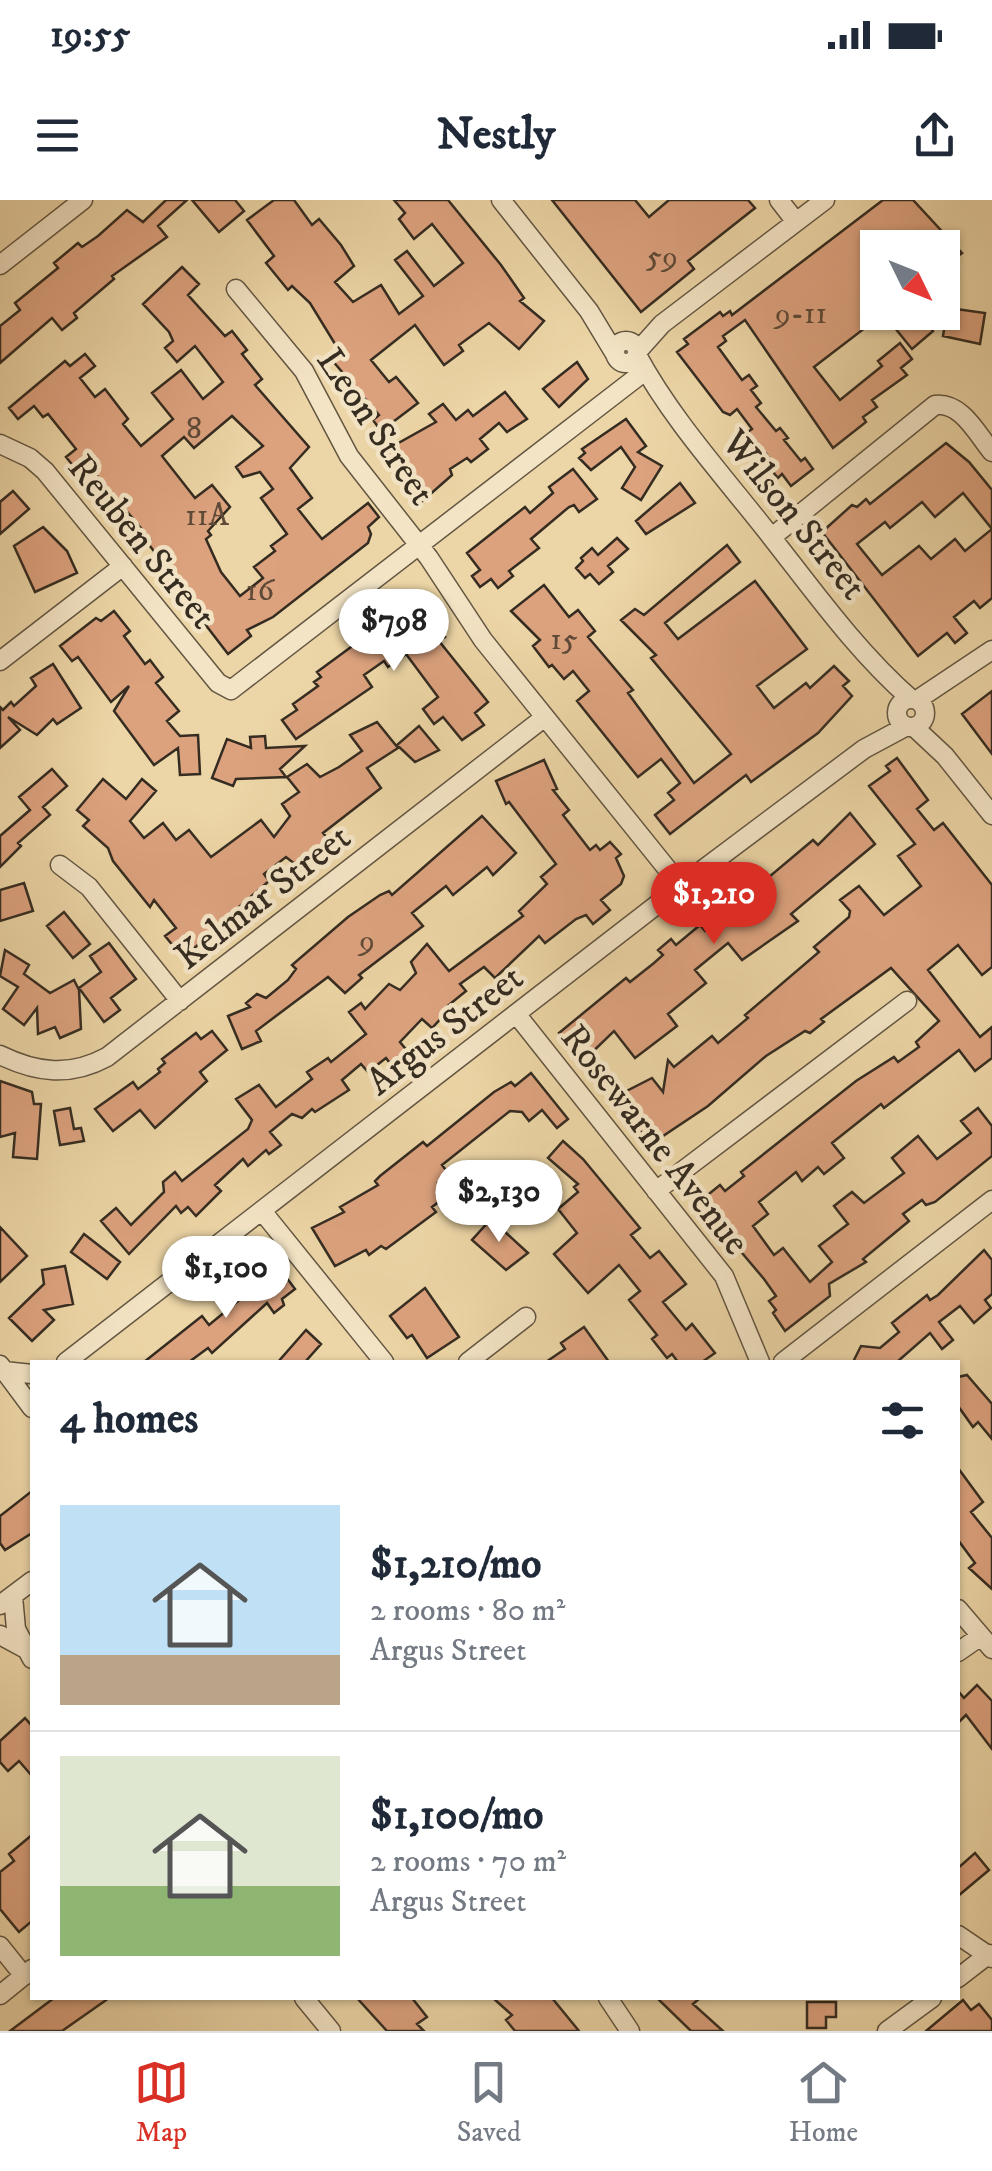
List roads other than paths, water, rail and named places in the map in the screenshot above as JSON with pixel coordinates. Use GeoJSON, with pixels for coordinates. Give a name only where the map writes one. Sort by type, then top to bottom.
{"type":"FeatureCollection","features":[{"type":"Feature","properties":{"kind":"street"},"geometry":{"type":"LineString","coordinates":[[0,266],[83,200]]}},
{"type":"Feature","properties":{"kind":"street","name":"Wilson Street"},"geometry":{"type":"LineString","coordinates":[[501,200],[589,311],[631,356],[992,815]]}},
{"type":"Feature","properties":{"kind":"street"},"geometry":{"type":"LineString","coordinates":[[779,200],[796,222]]}},
{"type":"Feature","properties":{"kind":"street"},"geometry":{"type":"LineString","coordinates":[[420,546],[662,324],[825,200]]}},
{"type":"Feature","properties":{"kind":"street","name":"Leon Street"},"geometry":{"type":"LineString","coordinates":[[236,288],[304,371],[348,456],[420,546],[482,640],[681,886]]}},
{"type":"Feature","properties":{"kind":"street"},"geometry":{"type":"LineString","coordinates":[[772,536],[935,405],[946,404],[960,413],[992,452]]}},
{"type":"Feature","properties":{"kind":"street","name":"Reuben Street"},"geometry":{"type":"LineString","coordinates":[[0,444],[42,468],[228,690],[239,686],[420,546]]}},
{"type":"Feature","properties":{"kind":"street"},"geometry":{"type":"LineString","coordinates":[[0,662],[123,566]]}},
{"type":"Feature","properties":{"kind":"street","name":"Argus Street"},"geometry":{"type":"LineString","coordinates":[[69,1360],[992,650]]}},
{"type":"Feature","properties":{"kind":"street","name":"Kelmar Street"},"geometry":{"type":"LineString","coordinates":[[0,1055],[38,1070],[74,1070],[94,1064],[545,717]]}},
{"type":"Feature","properties":{"kind":"street"},"geometry":{"type":"LineString","coordinates":[[60,865],[89,887],[180,1001]]}},
{"type":"Feature","properties":{"kind":"street"},"geometry":{"type":"LineString","coordinates":[[656,1191],[907,1002]]}},
{"type":"Feature","properties":{"kind":"street","name":"Rosewarne Avenue"},"geometry":{"type":"LineString","coordinates":[[517,1015],[724,1276],[759,1360]]}},
{"type":"Feature","properties":{"kind":"street"},"geometry":{"type":"LineString","coordinates":[[786,1360],[992,1200]]}},
{"type":"Feature","properties":{"kind":"street"},"geometry":{"type":"LineString","coordinates":[[262,1211],[382,1360]]}},
{"type":"Feature","properties":{"kind":"street"},"geometry":{"type":"LineString","coordinates":[[471,1360],[526,1317]]}},
{"type":"Feature","properties":{"kind":"street"},"geometry":{"type":"LineString","coordinates":[[2,1368],[30,1374]]}},
{"type":"Feature","properties":{"kind":"street"},"geometry":{"type":"LineString","coordinates":[[2,1368],[30,1405]]}},
{"type":"Feature","properties":{"kind":"street"},"geometry":{"type":"LineString","coordinates":[[28,1653],[6,1600],[30,1582]]}},
{"type":"Feature","properties":{"kind":"street"},"geometry":{"type":"LineString","coordinates":[[960,1612],[986,1643],[960,1651]]}},
{"type":"Feature","properties":{"kind":"street"},"geometry":{"type":"LineString","coordinates":[[0,1635],[28,1653]]}},
{"type":"Feature","properties":{"kind":"street"},"geometry":{"type":"LineString","coordinates":[[960,1936],[990,1956],[960,1977]]}},
{"type":"Feature","properties":{"kind":"street"},"geometry":{"type":"LineString","coordinates":[[0,1946],[28,1973],[0,1994]]}},
{"type":"Feature","properties":{"kind":"street"},"geometry":{"type":"LineString","coordinates":[[306,2000],[331,2031]]}},
{"type":"Feature","properties":{"kind":"street"},"geometry":{"type":"LineString","coordinates":[[609,2000],[630,2031]]}},
{"type":"Feature","properties":{"kind":"street"},"geometry":{"type":"LineString","coordinates":[[887,2031],[929,2000]]}}]}
